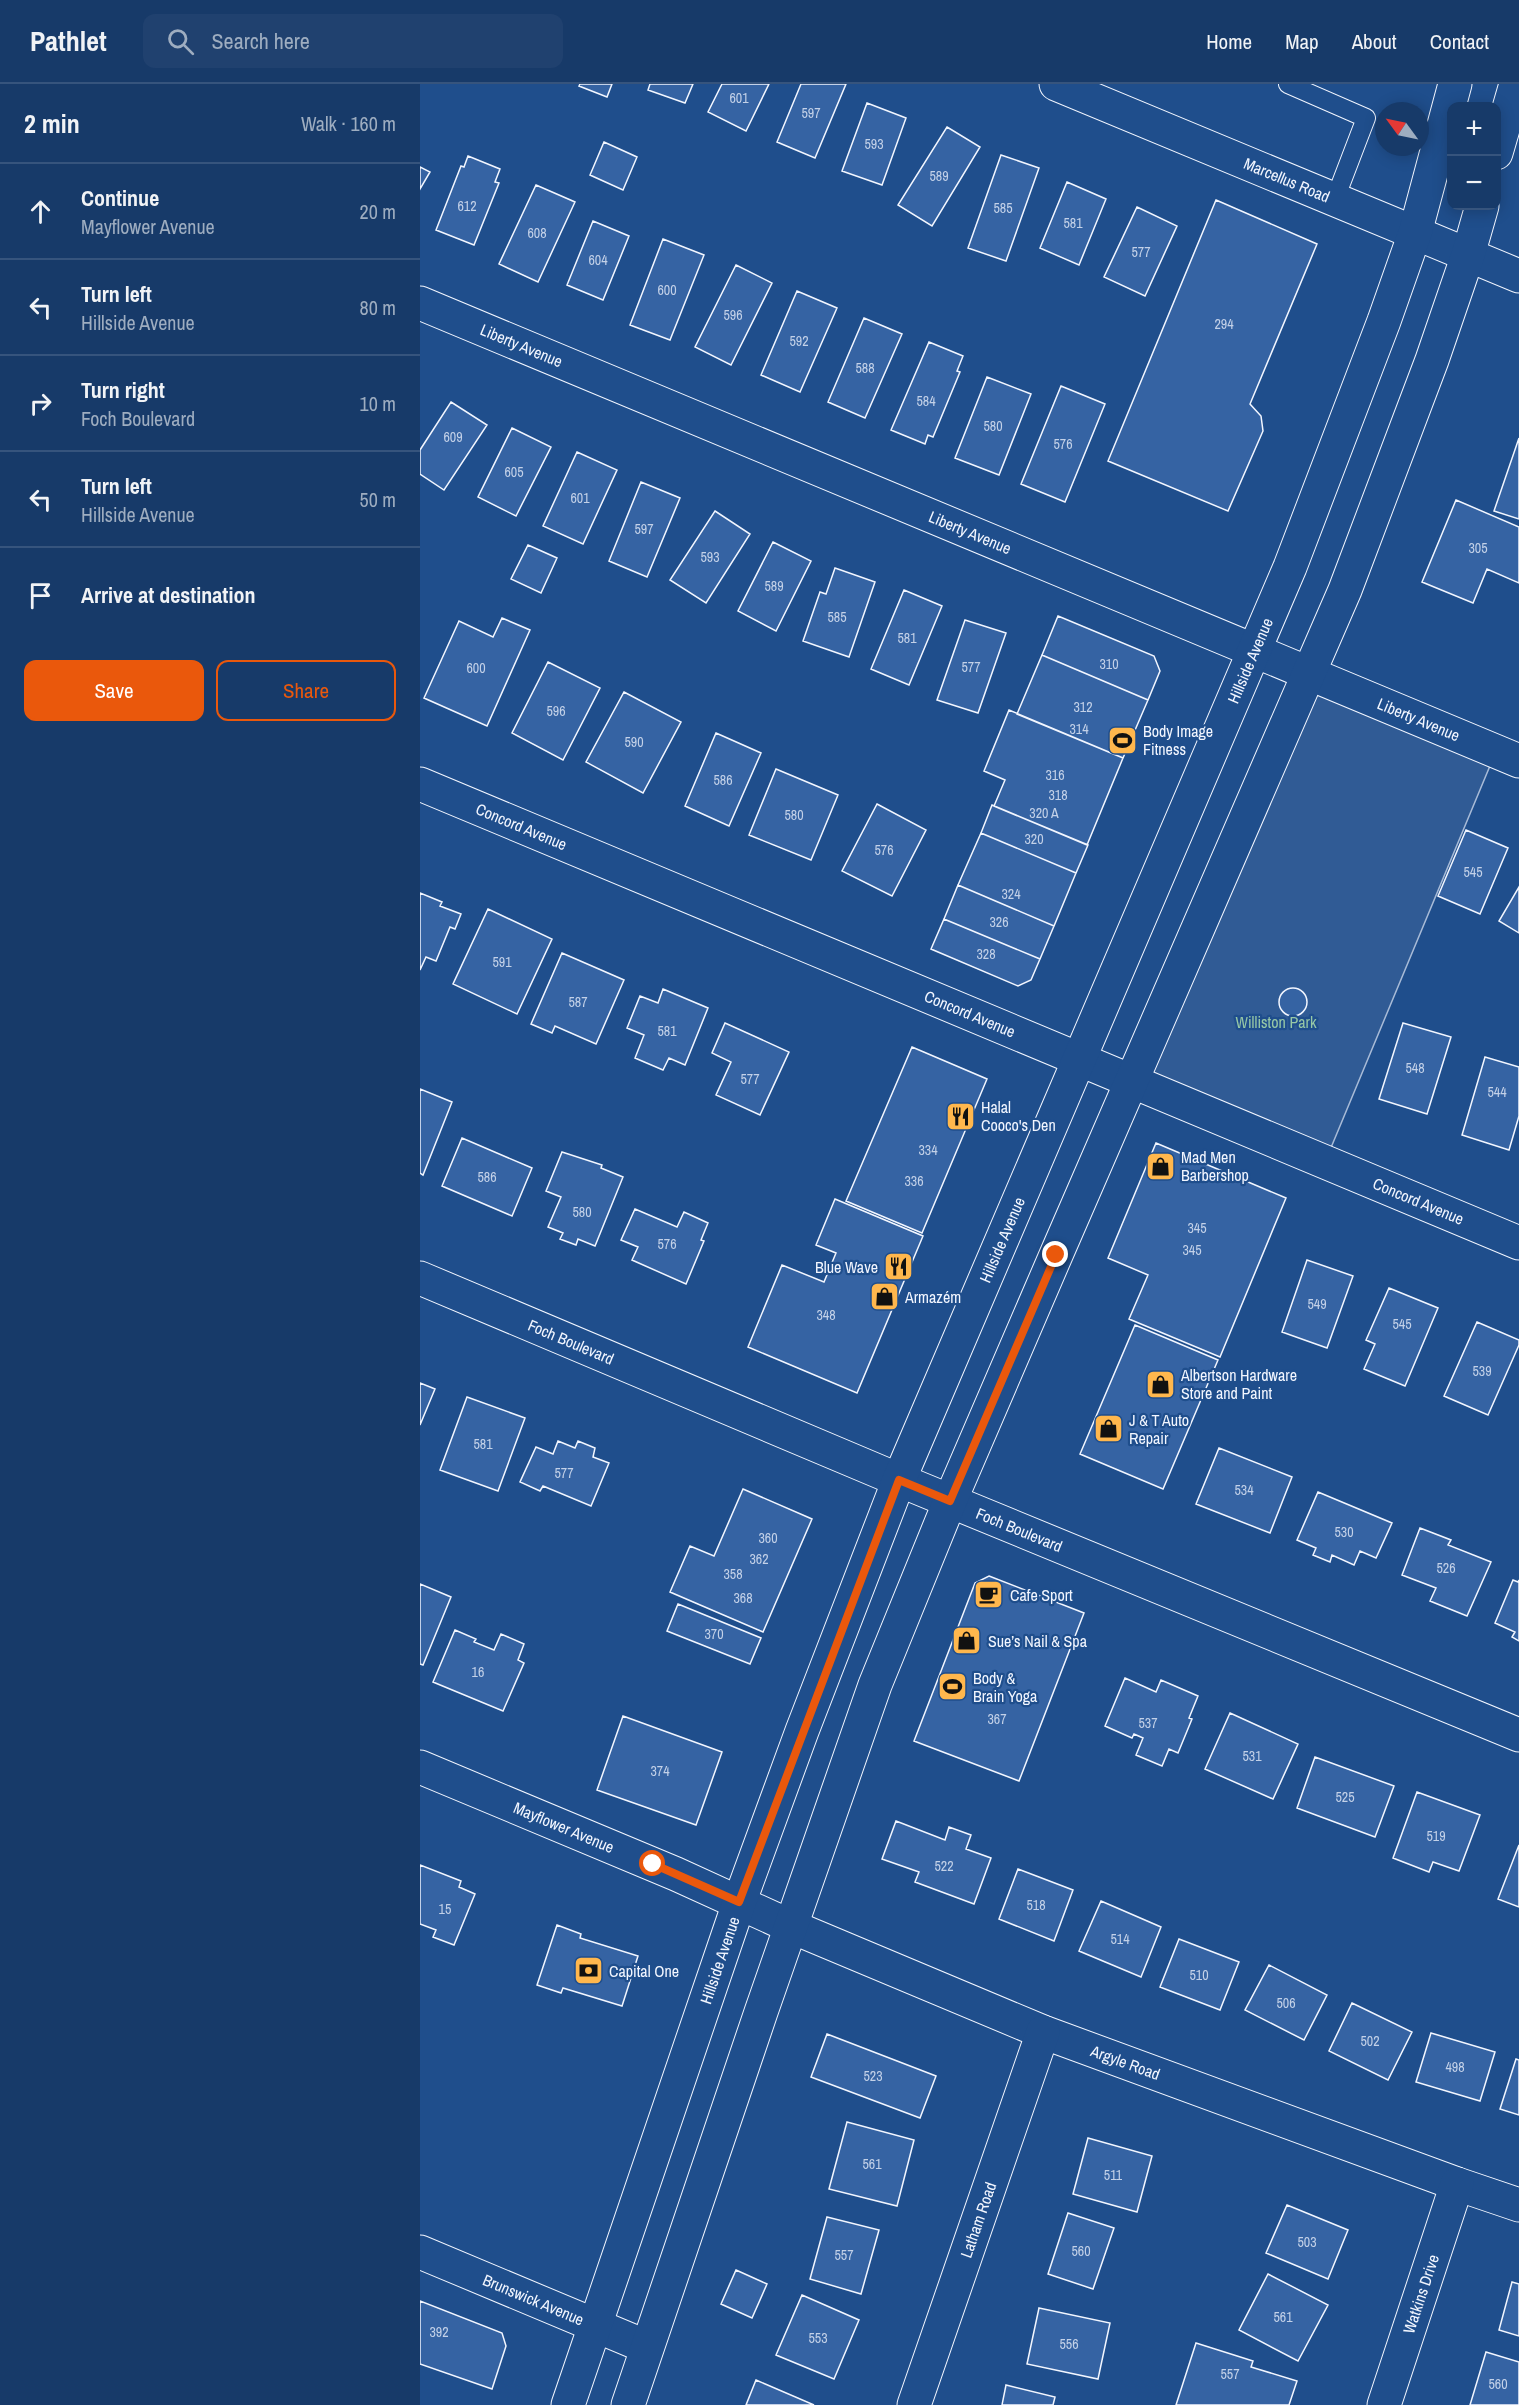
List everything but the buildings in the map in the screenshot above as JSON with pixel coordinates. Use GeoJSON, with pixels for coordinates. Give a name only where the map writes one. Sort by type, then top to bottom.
{"type":"FeatureCollection","features":[{"type":"Feature","properties":{"kind":"street","name":"Marcellus Road"},"geometry":{"type":"LineString","coordinates":[[1056,84],[1519,276]]}},
{"type":"Feature","properties":{"kind":"street","name":"Hillside Avenue"},"geometry":{"type":"LineString","coordinates":[[568,2405],[739,1902],[899,1480],[1255,652],[1371,355],[1415,233],[1455,84]]}},
{"type":"Feature","properties":{"kind":"street"},"geometry":{"type":"LineString","coordinates":[[1501,138],[1516,84]]}},
{"type":"Feature","properties":{"kind":"street"},"geometry":{"type":"LineString","coordinates":[[628,2405],[790,1926],[875,1685],[950,1501],[1350,579],[1432,360],[1481,210]]}},
{"type":"Feature","properties":{"kind":"street","name":"Liberty Avenue"},"geometry":{"type":"LineString","coordinates":[[420,303],[1519,761]]}},
{"type":"Feature","properties":{"kind":"street","name":"Concord Avenue"},"geometry":{"type":"LineString","coordinates":[[420,784],[1519,1243]]}},
{"type":"Feature","properties":{"kind":"street","name":"Foch Boulevard"},"geometry":{"type":"LineString","coordinates":[[420,1278],[899,1480],[1519,1735]]}},
{"type":"Feature","properties":{"kind":"street","name":"Mayflower Avenue"},"geometry":{"type":"LineString","coordinates":[[420,1767],[739,1902]]}},
{"type":"Feature","properties":{"kind":"street","name":"Argyle Road"},"geometry":{"type":"LineString","coordinates":[[739,1902],[790,1926],[1043,2032],[1519,2205]]}},
{"type":"Feature","properties":{"kind":"street","name":"Latham Road"},"geometry":{"type":"LineString","coordinates":[[914,2405],[1043,2032]]}},
{"type":"Feature","properties":{"kind":"street","name":"Watkins Drive"},"geometry":{"type":"LineString","coordinates":[[1384,2405],[1457,2184]]}},
{"type":"Feature","properties":{"kind":"street","name":"Brunswick Avenue"},"geometry":{"type":"LineString","coordinates":[[420,2252],[647,2347]]}},
{"type":"Feature","properties":{"kind":"lane"},"geometry":{"type":"LineString","coordinates":[[1288,84],[1366,118],[1335,199]]}},
{"type":"Feature","properties":{"kind":"green space","name":"Williston Park"},"geometry":{"type":"Polygon","coordinates":[[[1315,686],[1492,761],[1330,1150],[1145,1075],[1315,686]]]}},
{"type":"Feature","properties":{"kind":"place","name":"Body Image Fitness"},"geometry":{"type":"Point","coordinates":[1122,740]}},
{"type":"Feature","properties":{"kind":"place","name":"Halal Cooco's Den"},"geometry":{"type":"Point","coordinates":[960,1116]}},
{"type":"Feature","properties":{"kind":"place","name":"Mad Men Barbershop"},"geometry":{"type":"Point","coordinates":[1160,1166]}},
{"type":"Feature","properties":{"kind":"place","name":"Blue Wave"},"geometry":{"type":"Point","coordinates":[899,1267]}},
{"type":"Feature","properties":{"kind":"place","name":"Armazém"},"geometry":{"type":"Point","coordinates":[884,1297]}},
{"type":"Feature","properties":{"kind":"place","name":"Albertson Hardware Store and Paint"},"geometry":{"type":"Point","coordinates":[1160,1384]}},
{"type":"Feature","properties":{"kind":"place","name":"J & T Auto Repair"},"geometry":{"type":"Point","coordinates":[1108,1429]}},
{"type":"Feature","properties":{"kind":"place","name":"Cafe Sport"},"geometry":{"type":"Point","coordinates":[989,1595]}},
{"type":"Feature","properties":{"kind":"place","name":"Sue’s Nail & Spa"},"geometry":{"type":"Point","coordinates":[967,1641]}},
{"type":"Feature","properties":{"kind":"place","name":"Body & Brain Yoga"},"geometry":{"type":"Point","coordinates":[952,1687]}},
{"type":"Feature","properties":{"kind":"place","name":"Capital One"},"geometry":{"type":"Point","coordinates":[588,1971]}},
{"type":"Feature","properties":{"kind":"route"},"geometry":{"type":"LineString","coordinates":[[653,1864],[739,1902],[899,1480],[950,1501],[1056,1255]]}}]}
